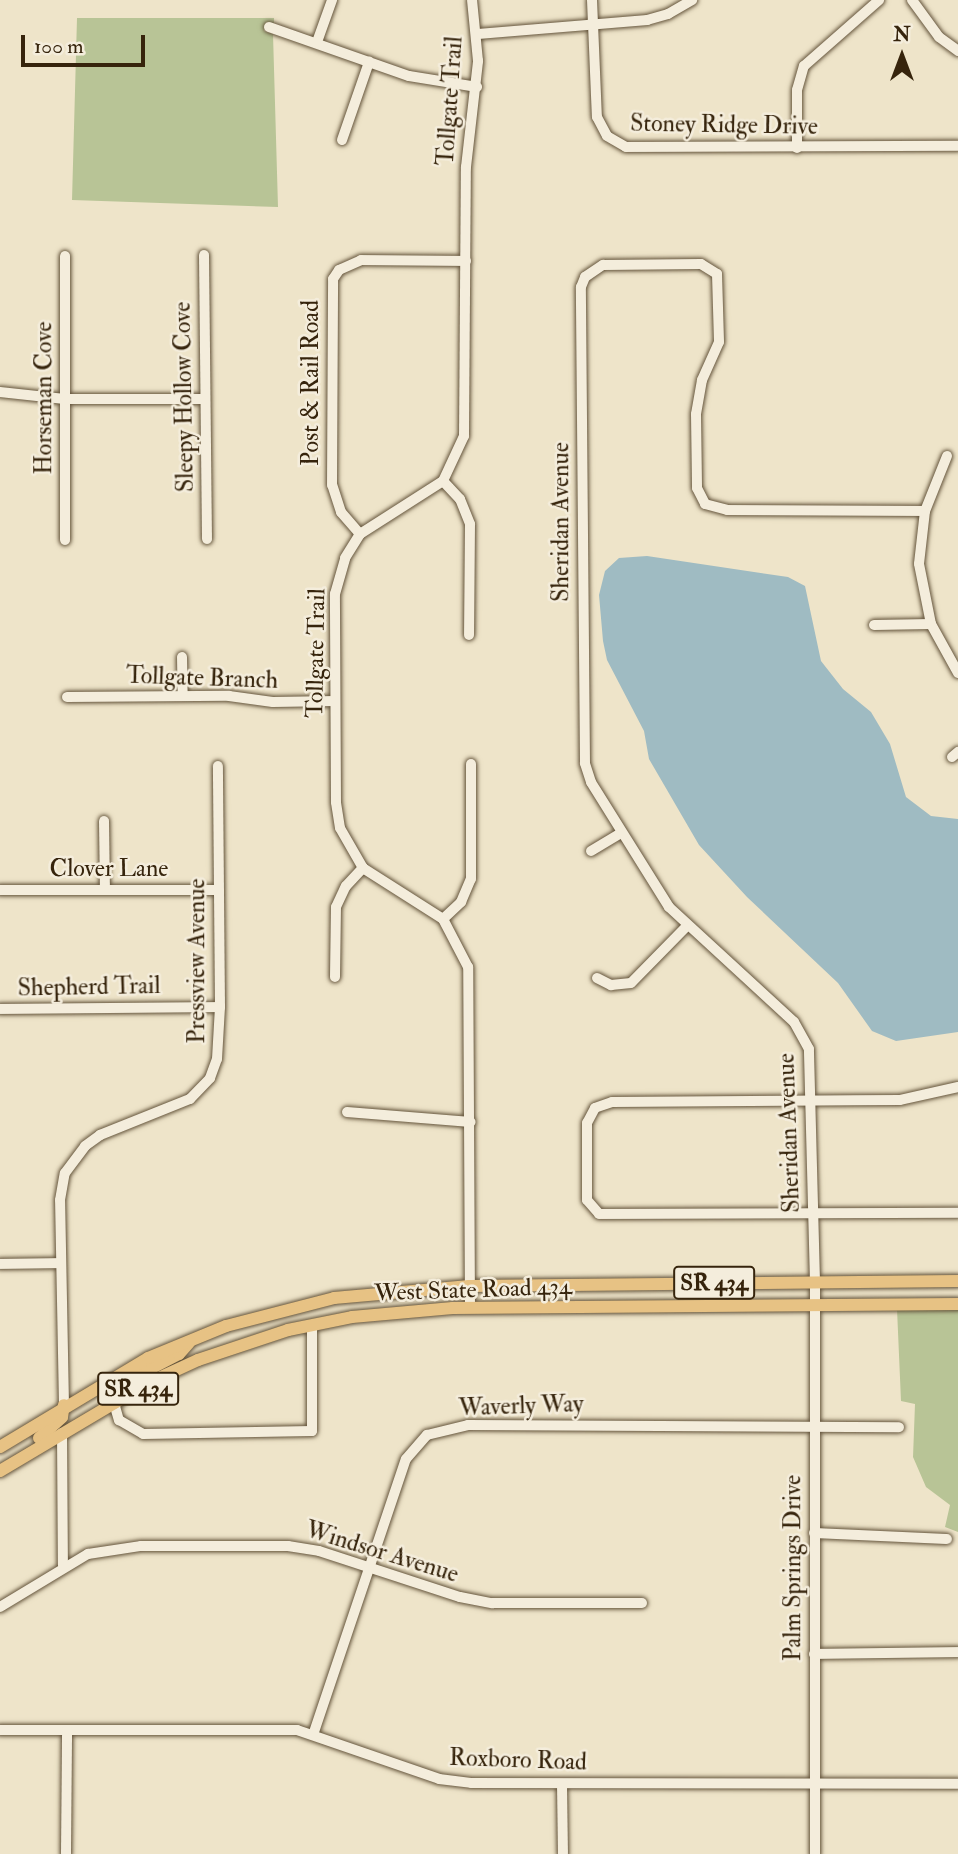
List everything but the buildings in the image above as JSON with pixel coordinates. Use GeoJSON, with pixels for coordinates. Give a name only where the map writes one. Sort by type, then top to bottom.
{"type":"FeatureCollection","features":[{"type":"Feature","properties":{"kind":"main road","name":"SR 434"},"geometry":{"type":"LineString","coordinates":[[0,1447],[64,1405],[191,1339],[255,1317],[332,1299],[469,1286],[958,1281]]}},
{"type":"Feature","properties":{"kind":"main road","name":"SR 434"},"geometry":{"type":"LineString","coordinates":[[814,1306],[958,1304]]}},
{"type":"Feature","properties":{"kind":"main road","name":"West State Road 434"},"geometry":{"type":"LineString","coordinates":[[3,1470],[114,1403],[198,1360],[312,1325],[385,1312],[470,1308],[814,1306]]}},
{"type":"Feature","properties":{"kind":"main road"},"geometry":{"type":"LineString","coordinates":[[114,1403],[123,1383],[179,1354],[191,1339]]}},
{"type":"Feature","properties":{"kind":"main road"},"geometry":{"type":"LineString","coordinates":[[3,1470],[17,1452],[50,1431],[62,1417],[64,1405]]}},
{"type":"Feature","properties":{"kind":"street"},"geometry":{"type":"LineString","coordinates":[[317,42],[331,0]]}},
{"type":"Feature","properties":{"kind":"street","name":"Tollgate Trail"},"geometry":{"type":"LineString","coordinates":[[470,1308],[470,979],[464,954],[443,919],[363,868],[345,840],[337,816],[335,701],[338,576],[360,534],[443,481],[460,448],[466,422],[466,167],[477,87],[478,34],[472,0]]}},
{"type":"Feature","properties":{"kind":"street"},"geometry":{"type":"LineString","coordinates":[[592,0],[594,24]]}},
{"type":"Feature","properties":{"kind":"street"},"geometry":{"type":"LineString","coordinates":[[478,34],[658,17],[692,0]]}},
{"type":"Feature","properties":{"kind":"street"},"geometry":{"type":"LineString","coordinates":[[797,148],[797,90],[804,66],[879,0]]}},
{"type":"Feature","properties":{"kind":"street"},"geometry":{"type":"LineString","coordinates":[[912,0],[939,37],[958,51]]}},
{"type":"Feature","properties":{"kind":"street","name":"Stoney Ridge Drive"},"geometry":{"type":"LineString","coordinates":[[594,24],[597,117],[607,136],[617,143],[637,148],[958,146]]}},
{"type":"Feature","properties":{"kind":"street"},"geometry":{"type":"LineString","coordinates":[[269,27],[409,76],[477,87]]}},
{"type":"Feature","properties":{"kind":"street"},"geometry":{"type":"LineString","coordinates":[[342,140],[369,62]]}},
{"type":"Feature","properties":{"kind":"street","name":"Horseman Cove"},"geometry":{"type":"LineString","coordinates":[[65,256],[65,540]]}},
{"type":"Feature","properties":{"kind":"street","name":"Sleepy Hollow Cove"},"geometry":{"type":"LineString","coordinates":[[204,256],[207,539]]}},
{"type":"Feature","properties":{"kind":"street","name":"Post & Rail Road"},"geometry":{"type":"LineString","coordinates":[[360,534],[341,512],[332,485],[333,279],[339,270],[361,260],[466,261]]}},
{"type":"Feature","properties":{"kind":"street","name":"Sheridan Avenue"},"geometry":{"type":"LineString","coordinates":[[814,1282],[809,1049],[804,1035],[687,927],[621,833],[585,763],[581,287],[590,271],[603,265],[701,264],[717,274],[719,342],[702,380],[696,414],[697,488],[705,504],[727,510],[925,510]]}},
{"type":"Feature","properties":{"kind":"street"},"geometry":{"type":"LineString","coordinates":[[0,392],[65,399],[204,399]]}},
{"type":"Feature","properties":{"kind":"street"},"geometry":{"type":"LineString","coordinates":[[947,456],[925,510],[919,564],[931,624],[958,673]]}},
{"type":"Feature","properties":{"kind":"street"},"geometry":{"type":"LineString","coordinates":[[443,481],[464,505],[470,524],[469,635]]}},
{"type":"Feature","properties":{"kind":"street"},"geometry":{"type":"LineString","coordinates":[[874,625],[931,624]]}},
{"type":"Feature","properties":{"kind":"street"},"geometry":{"type":"LineString","coordinates":[[182,657],[183,696]]}},
{"type":"Feature","properties":{"kind":"street","name":"Tollgate Branch"},"geometry":{"type":"LineString","coordinates":[[67,697],[183,696],[335,701]]}},
{"type":"Feature","properties":{"kind":"street"},"geometry":{"type":"LineString","coordinates":[[443,919],[461,902],[471,879],[471,764]]}},
{"type":"Feature","properties":{"kind":"street","name":"Pressview Avenue"},"geometry":{"type":"LineString","coordinates":[[64,1405],[62,1185],[73,1160],[100,1135],[169,1111],[203,1088],[217,1059],[220,1007],[218,766]]}},
{"type":"Feature","properties":{"kind":"street"},"geometry":{"type":"LineString","coordinates":[[104,821],[105,890]]}},
{"type":"Feature","properties":{"kind":"street"},"geometry":{"type":"LineString","coordinates":[[591,851],[621,833]]}},
{"type":"Feature","properties":{"kind":"street"},"geometry":{"type":"LineString","coordinates":[[335,977],[336,907],[346,886],[363,868]]}},
{"type":"Feature","properties":{"kind":"street","name":"Clover Lane"},"geometry":{"type":"LineString","coordinates":[[0,890],[219,890]]}},
{"type":"Feature","properties":{"kind":"street"},"geometry":{"type":"LineString","coordinates":[[597,978],[611,985],[631,983],[687,927]]}},
{"type":"Feature","properties":{"kind":"street","name":"Shepherd Trail"},"geometry":{"type":"LineString","coordinates":[[0,1009],[220,1007]]}},
{"type":"Feature","properties":{"kind":"street"},"geometry":{"type":"LineString","coordinates":[[958,1087],[900,1100],[612,1102],[595,1108],[587,1123],[587,1200],[593,1211],[611,1215],[958,1213]]}},
{"type":"Feature","properties":{"kind":"street"},"geometry":{"type":"LineString","coordinates":[[347,1112],[471,1122]]}},
{"type":"Feature","properties":{"kind":"street"},"geometry":{"type":"LineString","coordinates":[[0,1264],[61,1263]]}},
{"type":"Feature","properties":{"kind":"street","name":"Palm Springs Drive"},"geometry":{"type":"LineString","coordinates":[[814,1282],[815,1854]]}},
{"type":"Feature","properties":{"kind":"street"},"geometry":{"type":"LineString","coordinates":[[114,1403],[119,1420],[143,1434],[312,1431],[312,1325]]}},
{"type":"Feature","properties":{"kind":"street","name":"Waverly Way"},"geometry":{"type":"LineString","coordinates":[[313,1735],[406,1459],[416,1445],[443,1429],[464,1425],[814,1424],[899,1427]]}},
{"type":"Feature","properties":{"kind":"street"},"geometry":{"type":"LineString","coordinates":[[62,1433],[63,1565]]}},
{"type":"Feature","properties":{"kind":"street"},"geometry":{"type":"LineString","coordinates":[[814,1533],[947,1539]]}},
{"type":"Feature","properties":{"kind":"street","name":"Windsor Avenue"},"geometry":{"type":"LineString","coordinates":[[0,1607],[63,1565],[112,1548],[288,1546],[369,1566],[460,1597],[492,1603],[642,1603]]}},
{"type":"Feature","properties":{"kind":"street"},"geometry":{"type":"LineString","coordinates":[[814,1654],[958,1652]]}},
{"type":"Feature","properties":{"kind":"street","name":"Roxboro Road"},"geometry":{"type":"LineString","coordinates":[[0,1730],[283,1729],[313,1735],[454,1782],[958,1784]]}},
{"type":"Feature","properties":{"kind":"street"},"geometry":{"type":"LineString","coordinates":[[66,1854],[67,1731]]}},
{"type":"Feature","properties":{"kind":"street"},"geometry":{"type":"LineString","coordinates":[[562,1784],[563,1854]]}},
{"type":"Feature","properties":{"kind":"green space"},"geometry":{"type":"Polygon","coordinates":[[[77,18],[274,18],[274,24],[266,22],[264,31],[273,34],[278,207],[72,200],[77,18]]]}},
{"type":"Feature","properties":{"kind":"green space"},"geometry":{"type":"Polygon","coordinates":[[[897,1309],[958,1309],[958,1532],[945,1527],[950,1505],[926,1487],[913,1457],[915,1404],[901,1401],[897,1309]]]}},
{"type":"Feature","properties":{"kind":"water"},"geometry":{"type":"Polygon","coordinates":[[[647,556],[788,577],[805,586],[821,661],[843,689],[871,712],[890,744],[906,797],[931,816],[958,819],[958,1032],[896,1041],[872,1031],[838,983],[747,897],[699,845],[649,759],[644,731],[607,660],[603,641],[599,595],[605,571],[619,558],[647,556]]]}}]}
